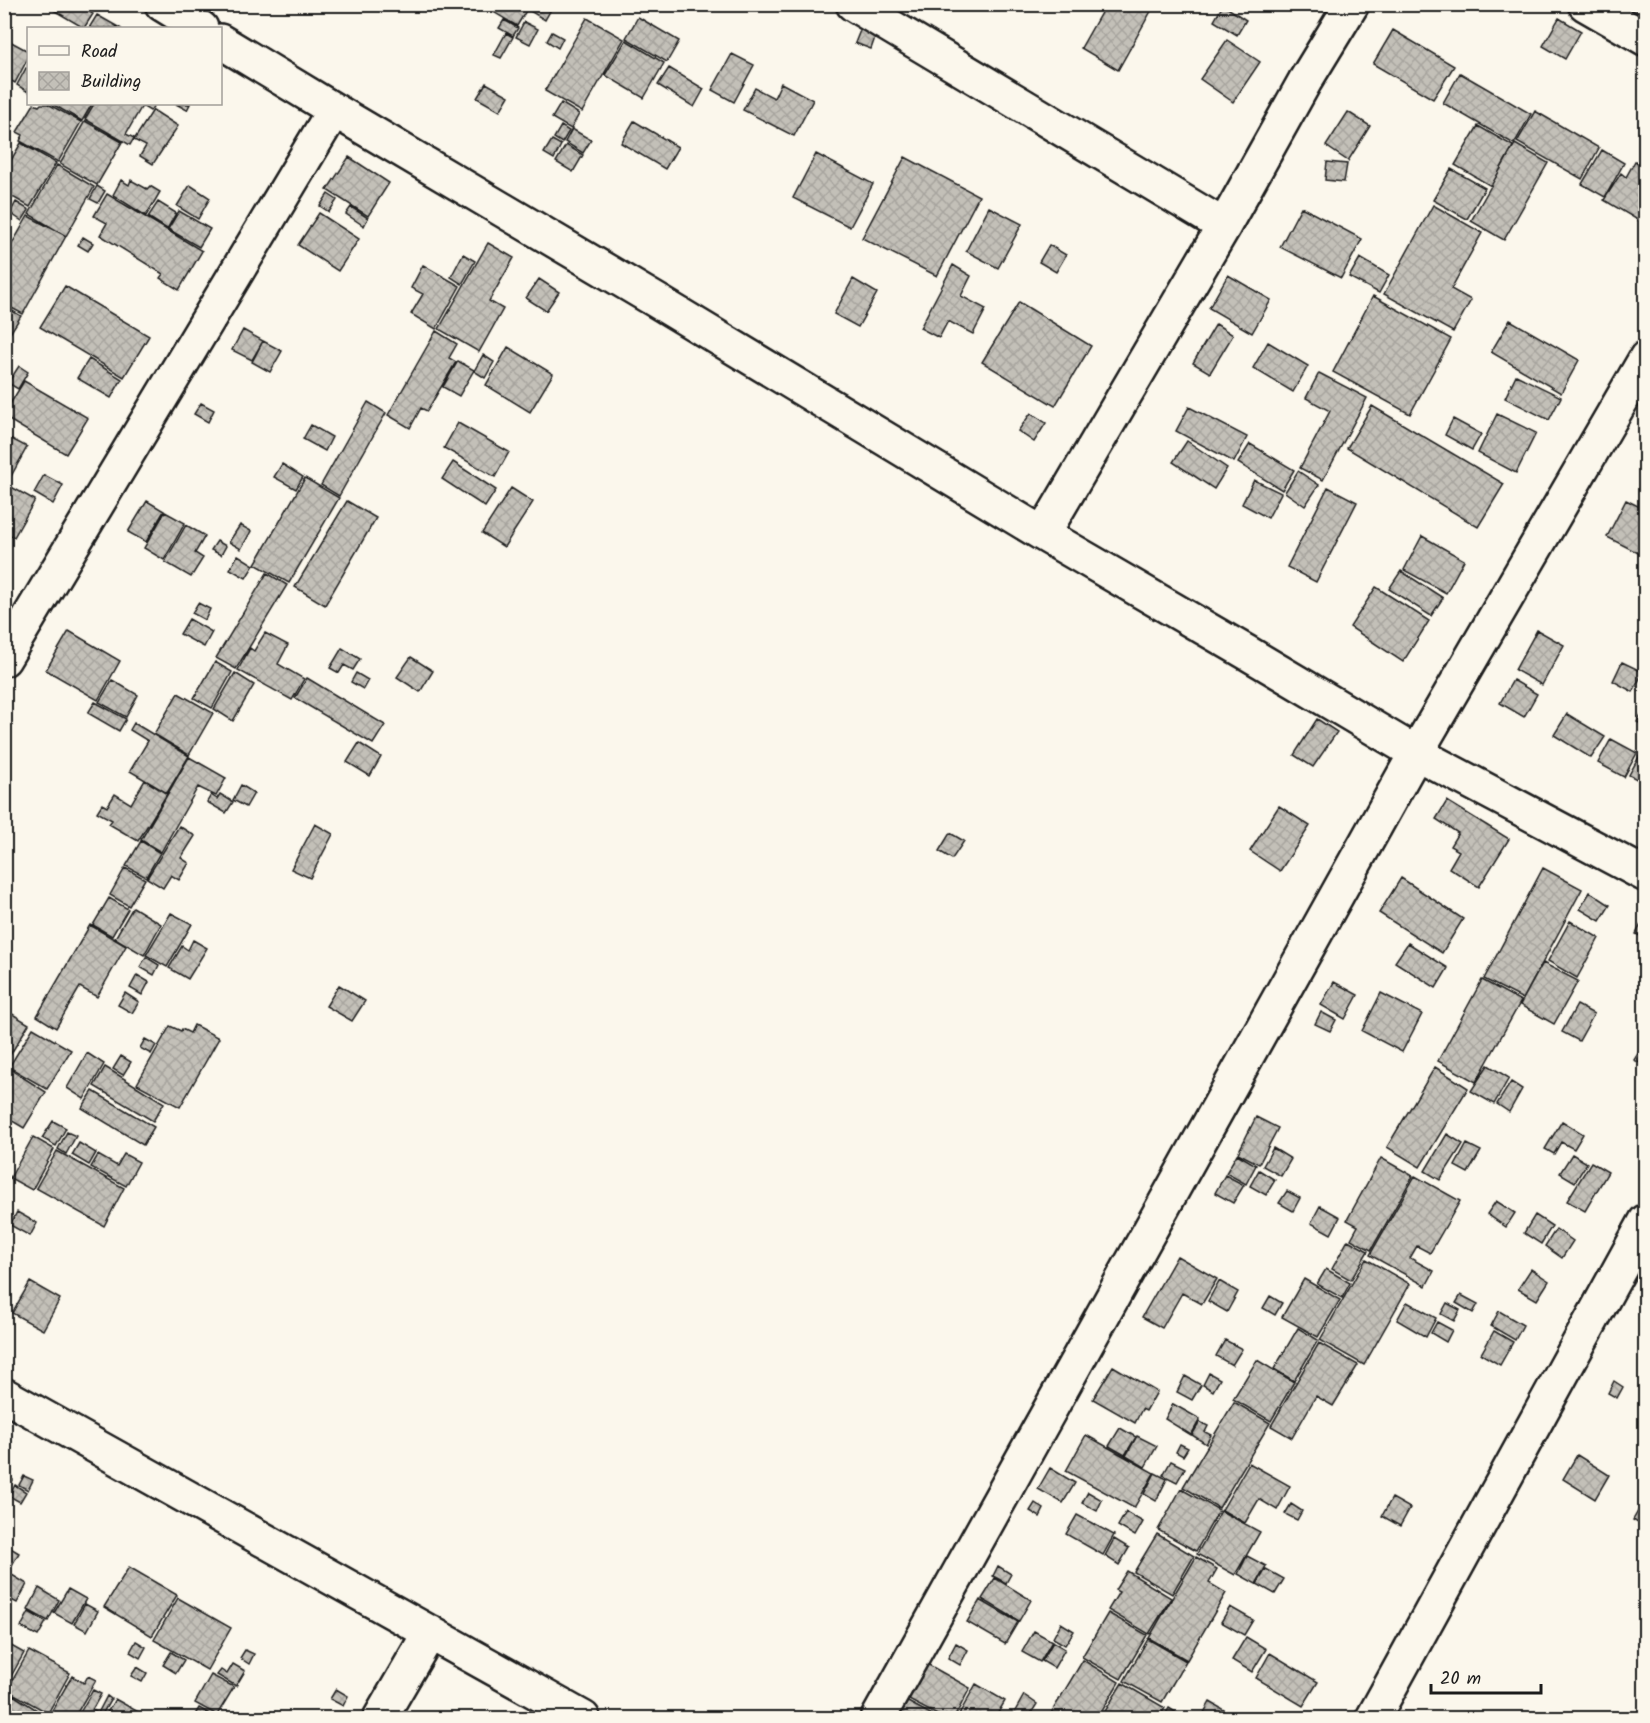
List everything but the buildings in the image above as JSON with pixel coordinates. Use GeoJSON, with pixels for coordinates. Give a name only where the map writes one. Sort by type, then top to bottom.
{"type":"FeatureCollection","features":[{"type":"Feature","properties":{"kind":"street"},"geometry":{"type":"LineString","coordinates":[[162,4],[199,27]]}},
{"type":"Feature","properties":{"kind":"street"},"geometry":{"type":"LineString","coordinates":[[853,4],[1224,226]]}},
{"type":"Feature","properties":{"kind":"street"},"geometry":{"type":"LineString","coordinates":[[1043,534],[1224,226],[1305,81],[1352,4]]}},
{"type":"Feature","properties":{"kind":"street"},"geometry":{"type":"LineString","coordinates":[[1585,4],[1646,39]]}},
{"type":"Feature","properties":{"kind":"street"},"geometry":{"type":"LineString","coordinates":[[222,42],[677,312],[1043,534],[1246,651],[1416,753],[1646,875]]}},
{"type":"Feature","properties":{"kind":"street"},"geometry":{"type":"LineString","coordinates":[[4,659],[334,110]]}},
{"type":"Feature","properties":{"kind":"street"},"geometry":{"type":"LineString","coordinates":[[878,1719],[1416,753],[1646,358]]}},
{"type":"Feature","properties":{"kind":"street"},"geometry":{"type":"LineString","coordinates":[[1373,1719],[1646,1221]]}},
{"type":"Feature","properties":{"kind":"street"},"geometry":{"type":"LineString","coordinates":[[4,1395],[583,1719]]}},
{"type":"Feature","properties":{"kind":"street"},"geometry":{"type":"LineString","coordinates":[[380,1719],[430,1632]]}},
{"type":"Feature","properties":{"kind":"waterway"},"geometry":{"type":"LineString","coordinates":[[1629,4],[1646,14]]}}]}
